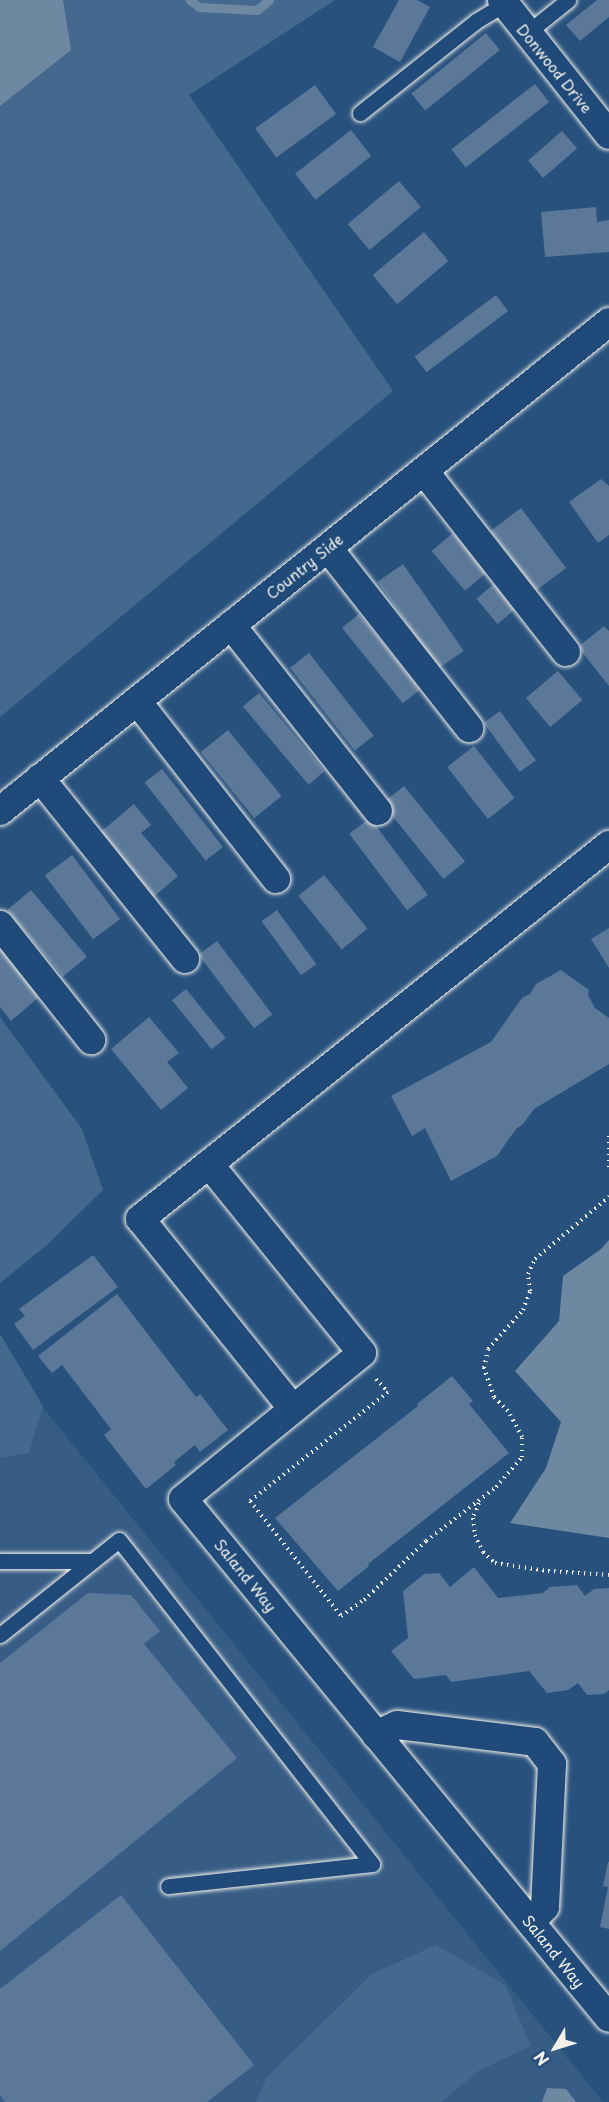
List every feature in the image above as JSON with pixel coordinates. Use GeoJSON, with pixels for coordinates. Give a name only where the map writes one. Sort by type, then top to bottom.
{"type":"FeatureCollection","features":[{"type":"Feature","properties":{"kind":"street","name":"Donwood Drive"},"geometry":{"type":"LineString","coordinates":[[503,2],[608,131]]}},
{"type":"Feature","properties":{"kind":"street","name":"Country Side"},"geometry":{"type":"LineString","coordinates":[[0,811],[609,322]]}},
{"type":"Feature","properties":{"kind":"street"},"geometry":{"type":"LineString","coordinates":[[424,471],[566,652]]}},
{"type":"Feature","properties":{"kind":"street"},"geometry":{"type":"LineString","coordinates":[[328,548],[469,728]]}},
{"type":"Feature","properties":{"kind":"street"},"geometry":{"type":"LineString","coordinates":[[231,625],[378,811]]}},
{"type":"Feature","properties":{"kind":"street"},"geometry":{"type":"LineString","coordinates":[[137,700],[276,879]]}},
{"type":"Feature","properties":{"kind":"street"},"geometry":{"type":"LineString","coordinates":[[40,778],[185,959]]}},
{"type":"Feature","properties":{"kind":"street"},"geometry":{"type":"LineString","coordinates":[[293,1409],[140,1219],[609,845]]}},
{"type":"Feature","properties":{"kind":"street"},"geometry":{"type":"LineString","coordinates":[[0,925],[91,1040]]}},
{"type":"Feature","properties":{"kind":"street"},"geometry":{"type":"LineString","coordinates":[[209,1164],[362,1353],[356,1357]]}},
{"type":"Feature","properties":{"kind":"street","name":"Saland Way"},"geometry":{"type":"LineString","coordinates":[[356,1357],[183,1499],[609,2018]]}},
{"type":"Feature","properties":{"kind":"street"},"geometry":{"type":"LineString","coordinates":[[376,1735],[397,1725],[535,1742],[552,1764],[546,1907],[530,1922]]}},
{"type":"Feature","properties":{"kind":"lane"},"geometry":{"type":"LineString","coordinates":[[527,33],[568,0]]}},
{"type":"Feature","properties":{"kind":"lane"},"geometry":{"type":"LineString","coordinates":[[360,114],[503,2]]}},
{"type":"Feature","properties":{"kind":"lane"},"geometry":{"type":"LineString","coordinates":[[0,1635],[119,1540],[372,1864],[168,1886]]}},
{"type":"Feature","properties":{"kind":"lane"},"geometry":{"type":"LineString","coordinates":[[0,1561],[92,1561]]}},
{"type":"Feature","properties":{"kind":"path"},"geometry":{"type":"LineString","coordinates":[[609,1136],[609,1170]]}},
{"type":"Feature","properties":{"kind":"path"},"geometry":{"type":"LineString","coordinates":[[356,1357],[388,1392],[250,1501],[341,1616],[364,1600],[426,1541],[479,1502],[522,1457],[524,1447],[515,1422],[494,1397],[484,1368],[488,1349],[523,1310],[530,1291],[528,1274],[535,1259],[609,1197]]}},
{"type":"Feature","properties":{"kind":"path"},"geometry":{"type":"LineString","coordinates":[[479,1502],[473,1518],[475,1535],[483,1552],[495,1563],[548,1571],[609,1575]]}},
{"type":"Feature","properties":{"kind":"shaded area"},"geometry":{"type":"Polygon","coordinates":[[[0,0],[335,0],[189,95],[393,391],[0,717],[0,0]]]}},
{"type":"Feature","properties":{"kind":"shaded area"},"geometry":{"type":"Polygon","coordinates":[[[0,0],[63,0],[71,50],[0,106],[0,0]]]}},
{"type":"Feature","properties":{"kind":"shaded area"},"geometry":{"type":"Polygon","coordinates":[[[0,1017],[82,1129],[103,1190],[48,1244],[0,1283],[0,1017]]]}},
{"type":"Feature","properties":{"kind":"shaded area"},"geometry":{"type":"Polygon","coordinates":[[[609,1240],[609,1538],[510,1523],[546,1468],[561,1422],[515,1371],[559,1321],[563,1276],[601,1249],[609,1240]]]}},
{"type":"Feature","properties":{"kind":"shaded area"},"geometry":{"type":"Polygon","coordinates":[[[0,1334],[43,1406],[29,1453],[0,1458],[0,1334]]]}},
{"type":"Feature","properties":{"kind":"shaded area"},"geometry":{"type":"Polygon","coordinates":[[[0,1354],[603,2102],[0,2102],[0,1354]]]}},
{"type":"Feature","properties":{"kind":"shaded area"},"geometry":{"type":"Polygon","coordinates":[[[436,1945],[505,1985],[531,2046],[478,2071],[441,2102],[256,2102],[267,2077],[372,1974],[436,1945]]]}},
{"type":"Feature","properties":{"kind":"shaded area"},"geometry":{"type":"Polygon","coordinates":[[[547,2088],[566,2089],[576,2102],[542,2102],[547,2088]]]}},
{"type":"Feature","properties":{"kind":"building"},"geometry":{"type":"Polygon","coordinates":[[[399,0],[417,0],[430,7],[400,62],[373,47],[399,0]]]}},
{"type":"Feature","properties":{"kind":"building"},"geometry":{"type":"Polygon","coordinates":[[[597,0],[609,0],[609,17],[580,41],[566,25],[597,0]]]}},
{"type":"Feature","properties":{"kind":"building"},"geometry":{"type":"Polygon","coordinates":[[[486,33],[500,50],[425,111],[411,93],[486,33]]]}},
{"type":"Feature","properties":{"kind":"building"},"geometry":{"type":"Polygon","coordinates":[[[535,84],[549,102],[466,167],[451,149],[535,84]]]}},
{"type":"Feature","properties":{"kind":"building"},"geometry":{"type":"Polygon","coordinates":[[[315,85],[336,114],[276,158],[255,128],[315,85]]]}},
{"type":"Feature","properties":{"kind":"building"},"geometry":{"type":"Polygon","coordinates":[[[351,130],[371,156],[315,200],[295,174],[351,130]]]}},
{"type":"Feature","properties":{"kind":"building"},"geometry":{"type":"Polygon","coordinates":[[[562,131],[577,148],[543,178],[528,161],[562,131]]]}},
{"type":"Feature","properties":{"kind":"building"},"geometry":{"type":"Polygon","coordinates":[[[399,181],[421,207],[370,250],[348,224],[399,181]]]}},
{"type":"Feature","properties":{"kind":"building"},"geometry":{"type":"Polygon","coordinates":[[[596,207],[597,222],[609,220],[609,252],[545,257],[541,212],[596,207]]]}},
{"type":"Feature","properties":{"kind":"building"},"geometry":{"type":"Polygon","coordinates":[[[424,232],[448,261],[397,304],[373,275],[424,232]]]}},
{"type":"Feature","properties":{"kind":"building"},"geometry":{"type":"Polygon","coordinates":[[[496,295],[508,311],[427,372],[415,356],[496,295]]]}},
{"type":"Feature","properties":{"kind":"building"},"geometry":{"type":"Polygon","coordinates":[[[601,479],[609,486],[609,535],[598,543],[569,502],[601,479]]]}},
{"type":"Feature","properties":{"kind":"building"},"geometry":{"type":"Polygon","coordinates":[[[521,508],[566,568],[536,591],[491,531],[521,508]]]}},
{"type":"Feature","properties":{"kind":"building"},"geometry":{"type":"Polygon","coordinates":[[[453,533],[486,573],[465,591],[432,551],[453,533]]]}},
{"type":"Feature","properties":{"kind":"building"},"geometry":{"type":"Polygon","coordinates":[[[403,564],[464,651],[438,669],[378,582],[403,564]]]}},
{"type":"Feature","properties":{"kind":"building"},"geometry":{"type":"Polygon","coordinates":[[[494,584],[515,609],[498,624],[476,599],[494,584]]]}},
{"type":"Feature","properties":{"kind":"building"},"geometry":{"type":"Polygon","coordinates":[[[359,614],[420,689],[403,703],[342,628],[359,614]]]}},
{"type":"Feature","properties":{"kind":"building"},"geometry":{"type":"Polygon","coordinates":[[[604,626],[609,631],[609,686],[578,647],[604,626]]]}},
{"type":"Feature","properties":{"kind":"building"},"geometry":{"type":"Polygon","coordinates":[[[309,653],[374,736],[355,751],[290,668],[309,653]]]}},
{"type":"Feature","properties":{"kind":"building"},"geometry":{"type":"Polygon","coordinates":[[[558,671],[582,700],[550,727],[526,698],[558,671]]]}},
{"type":"Feature","properties":{"kind":"building"},"geometry":{"type":"Polygon","coordinates":[[[259,693],[325,771],[308,785],[243,706],[259,693]]]}},
{"type":"Feature","properties":{"kind":"building"},"geometry":{"type":"Polygon","coordinates":[[[500,711],[536,760],[520,772],[484,723],[500,711]]]}},
{"type":"Feature","properties":{"kind":"building"},"geometry":{"type":"Polygon","coordinates":[[[228,730],[281,796],[254,818],[201,752],[228,730]]]}},
{"type":"Feature","properties":{"kind":"building"},"geometry":{"type":"Polygon","coordinates":[[[474,746],[515,798],[488,819],[447,767],[474,746]]]}},
{"type":"Feature","properties":{"kind":"building"},"geometry":{"type":"Polygon","coordinates":[[[162,769],[223,847],[206,861],[145,783],[162,769]]]}},
{"type":"Feature","properties":{"kind":"building"},"geometry":{"type":"Polygon","coordinates":[[[404,786],[465,861],[443,879],[382,804],[404,786]]]}},
{"type":"Feature","properties":{"kind":"building"},"geometry":{"type":"Polygon","coordinates":[[[134,804],[151,825],[141,833],[178,876],[151,899],[97,835],[134,804]]]}},
{"type":"Feature","properties":{"kind":"building"},"geometry":{"type":"Polygon","coordinates":[[[370,818],[428,895],[407,910],[349,834],[370,818]]]}},
{"type":"Feature","properties":{"kind":"building"},"geometry":{"type":"Polygon","coordinates":[[[72,855],[120,919],[93,939],[45,875],[72,855]]]}},
{"type":"Feature","properties":{"kind":"building"},"geometry":{"type":"Polygon","coordinates":[[[324,875],[367,929],[342,949],[298,896],[324,875]]]}},
{"type":"Feature","properties":{"kind":"building"},"geometry":{"type":"Polygon","coordinates":[[[31,890],[87,957],[63,977],[7,910],[31,890]]]}},
{"type":"Feature","properties":{"kind":"building"},"geometry":{"type":"Polygon","coordinates":[[[277,910],[316,964],[301,975],[262,921],[277,910]]]}},
{"type":"Feature","properties":{"kind":"building"},"geometry":{"type":"Polygon","coordinates":[[[609,928],[609,968],[591,939],[609,928]]]}},
{"type":"Feature","properties":{"kind":"building"},"geometry":{"type":"Polygon","coordinates":[[[217,941],[272,1014],[254,1028],[199,955],[217,941]]]}},
{"type":"Feature","properties":{"kind":"building"},"geometry":{"type":"Polygon","coordinates":[[[0,948],[40,996],[11,1021],[0,1007],[0,948]]]}},
{"type":"Feature","properties":{"kind":"building"},"geometry":{"type":"Polygon","coordinates":[[[561,970],[589,990],[588,995],[595,1008],[609,1018],[609,1064],[534,1109],[497,1156],[451,1181],[425,1128],[412,1136],[391,1096],[491,1042],[522,998],[530,994],[536,984],[561,970]]]}},
{"type":"Feature","properties":{"kind":"building"},"geometry":{"type":"Polygon","coordinates":[[[186,989],[226,1038],[212,1049],[172,1000],[186,989]]]}},
{"type":"Feature","properties":{"kind":"building"},"geometry":{"type":"Polygon","coordinates":[[[149,1017],[179,1053],[167,1062],[188,1088],[161,1110],[111,1049],[149,1017]]]}},
{"type":"Feature","properties":{"kind":"building"},"geometry":{"type":"Polygon","coordinates":[[[93,1255],[118,1287],[33,1350],[14,1324],[25,1316],[19,1309],[93,1255]]]}},
{"type":"Feature","properties":{"kind":"building"},"geometry":{"type":"Polygon","coordinates":[[[117,1294],[196,1397],[200,1394],[228,1430],[200,1452],[195,1445],[174,1462],[176,1465],[146,1489],[104,1435],[111,1429],[62,1365],[52,1373],[38,1356],[117,1294]]]}},
{"type":"Feature","properties":{"kind":"building"},"geometry":{"type":"Polygon","coordinates":[[[452,1376],[473,1401],[469,1404],[509,1453],[368,1564],[369,1566],[338,1591],[275,1518],[418,1406],[417,1404],[452,1376]]]}},
{"type":"Feature","properties":{"kind":"building"},"geometry":{"type":"Polygon","coordinates":[[[474,1567],[498,1598],[543,1593],[550,1587],[577,1585],[585,1596],[594,1589],[609,1588],[609,1690],[604,1694],[587,1695],[578,1683],[568,1690],[547,1693],[529,1671],[451,1682],[446,1675],[414,1679],[391,1651],[408,1638],[403,1591],[424,1574],[439,1573],[450,1587],[474,1567]]]}},
{"type":"Feature","properties":{"kind":"building"},"geometry":{"type":"Polygon","coordinates":[[[88,1593],[131,1595],[160,1631],[144,1644],[237,1758],[0,1951],[0,1663],[88,1593]]]}},
{"type":"Feature","properties":{"kind":"building"},"geometry":{"type":"Polygon","coordinates":[[[608,1862],[609,1929],[600,1927],[608,1887],[603,1886],[608,1862]]]}},
{"type":"Feature","properties":{"kind":"building"},"geometry":{"type":"Polygon","coordinates":[[[121,1895],[254,2065],[207,2102],[5,2102],[0,2095],[0,1989],[121,1895]]]}},
{"type":"Feature","properties":{"kind":"waterway"},"geometry":{"type":"LineString","coordinates":[[190,0],[199,7],[257,10],[269,0]]}}]}
